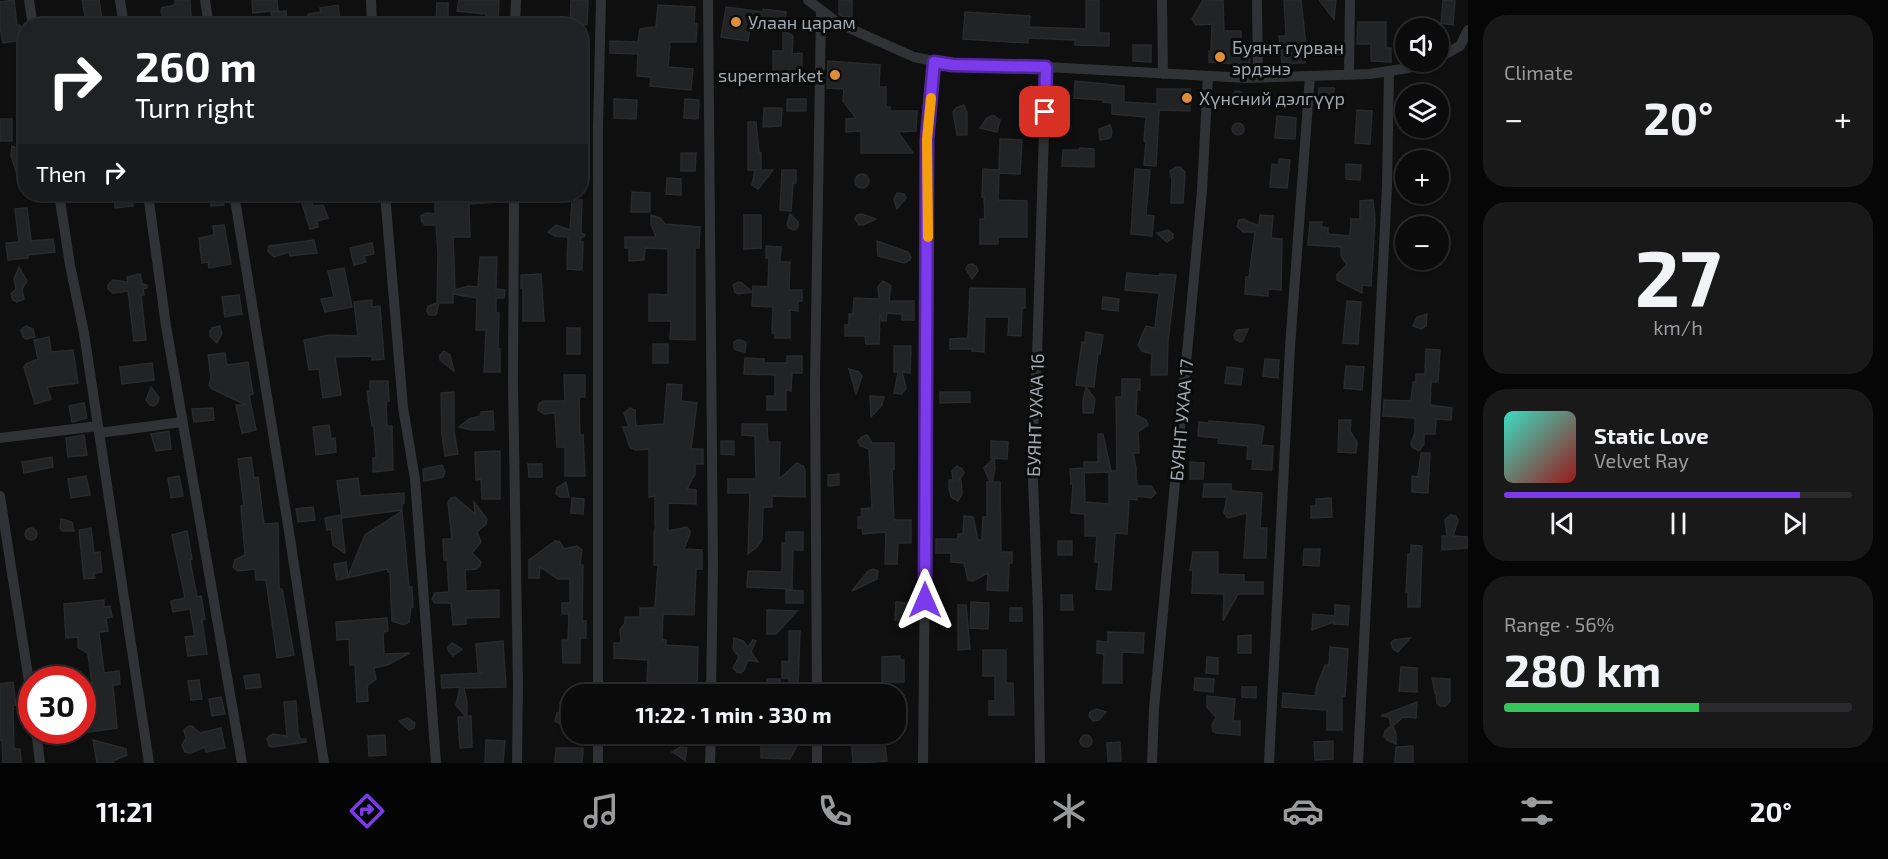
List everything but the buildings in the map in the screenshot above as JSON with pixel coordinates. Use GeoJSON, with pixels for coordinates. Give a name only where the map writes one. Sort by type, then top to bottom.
{"type":"FeatureCollection","features":[{"type":"Feature","properties":{"kind":"street"},"geometry":{"type":"LineString","coordinates":[[29,0],[32,18]]}},
{"type":"Feature","properties":{"kind":"street"},"geometry":{"type":"LineString","coordinates":[[120,0],[123,18]]}},
{"type":"Feature","properties":{"kind":"street"},"geometry":{"type":"LineString","coordinates":[[205,0],[208,18]]}},
{"type":"Feature","properties":{"kind":"street"},"geometry":{"type":"LineString","coordinates":[[371,0],[372,18]]}},
{"type":"Feature","properties":{"kind":"street"},"geometry":{"type":"LineString","coordinates":[[515,18],[516,0]]}},
{"type":"Feature","properties":{"kind":"street"},"geometry":{"type":"LineString","coordinates":[[598,684],[598,126],[601,0]]}},
{"type":"Feature","properties":{"kind":"street"},"geometry":{"type":"LineString","coordinates":[[708,0],[713,567],[711,684]]}},
{"type":"Feature","properties":{"kind":"street"},"geometry":{"type":"LineString","coordinates":[[808,0],[838,23],[860,33],[914,57],[953,65],[1258,77],[1349,75],[1395,70]]}},
{"type":"Feature","properties":{"kind":"street"},"geometry":{"type":"LineString","coordinates":[[1162,0],[1163,75]]}},
{"type":"Feature","properties":{"kind":"street"},"geometry":{"type":"LineString","coordinates":[[1257,0],[1258,77]]}},
{"type":"Feature","properties":{"kind":"street"},"geometry":{"type":"LineString","coordinates":[[1349,75],[1350,0]]}},
{"type":"Feature","properties":{"kind":"street"},"geometry":{"type":"LineString","coordinates":[[817,684],[815,384],[821,12]]}},
{"type":"Feature","properties":{"kind":"street"},"geometry":{"type":"LineString","coordinates":[[1449,54],[1464,48],[1468,30]]}},
{"type":"Feature","properties":{"kind":"street"},"geometry":{"type":"LineString","coordinates":[[924,763],[927,139],[934,62]]}},
{"type":"Feature","properties":{"kind":"street","name":"БУЯНТ УХАА 16"},"geometry":{"type":"LineString","coordinates":[[1040,763],[1038,610],[1032,453],[1038,347],[1046,67]]}},
{"type":"Feature","properties":{"kind":"street"},"geometry":{"type":"LineString","coordinates":[[1358,763],[1387,187],[1389,72]]}},
{"type":"Feature","properties":{"kind":"street","name":"БУЯНТ УХАА 17"},"geometry":{"type":"LineString","coordinates":[[1152,763],[1154,709],[1202,191],[1208,76]]}},
{"type":"Feature","properties":{"kind":"street"},"geometry":{"type":"LineString","coordinates":[[1269,763],[1290,347],[1310,76]]}},
{"type":"Feature","properties":{"kind":"street"},"geometry":{"type":"LineString","coordinates":[[60,201],[99,430],[149,763]]}},
{"type":"Feature","properties":{"kind":"street"},"geometry":{"type":"LineString","coordinates":[[149,201],[182,422],[242,763]]}},
{"type":"Feature","properties":{"kind":"street"},"geometry":{"type":"LineString","coordinates":[[235,201],[290,536],[324,763]]}},
{"type":"Feature","properties":{"kind":"street"},"geometry":{"type":"LineString","coordinates":[[386,201],[403,407],[415,479],[435,763]]}},
{"type":"Feature","properties":{"kind":"street"},"geometry":{"type":"LineString","coordinates":[[514,201],[513,383],[518,685],[517,763]]}},
{"type":"Feature","properties":{"kind":"street"},"geometry":{"type":"LineString","coordinates":[[0,438],[182,422]]}},
{"type":"Feature","properties":{"kind":"street"},"geometry":{"type":"LineString","coordinates":[[0,496],[27,666]]}},
{"type":"Feature","properties":{"kind":"street"},"geometry":{"type":"LineString","coordinates":[[38,744],[40,763]]}},
{"type":"Feature","properties":{"kind":"street"},"geometry":{"type":"LineString","coordinates":[[598,744],[598,763]]}},
{"type":"Feature","properties":{"kind":"street"},"geometry":{"type":"LineString","coordinates":[[710,763],[711,744]]}},
{"type":"Feature","properties":{"kind":"street"},"geometry":{"type":"LineString","coordinates":[[817,744],[817,763]]}},
{"type":"Feature","properties":{"kind":"slow traffic"},"geometry":{"type":"LineString","coordinates":[[928,237],[927,139],[931,98]]}},
{"type":"Feature","properties":{"kind":"place","name":"Улаан царам"},"geometry":{"type":"Point","coordinates":[736,22]}},
{"type":"Feature","properties":{"kind":"place","name":"Буянт гурван эрдэнэ"},"geometry":{"type":"Point","coordinates":[1220,57]}},
{"type":"Feature","properties":{"kind":"place","name":"supermarket"},"geometry":{"type":"Point","coordinates":[835,75]}},
{"type":"Feature","properties":{"kind":"place","name":"Хүнсний дэлгүүр"},"geometry":{"type":"Point","coordinates":[1187,98]}},
{"type":"Feature","properties":{"kind":"route"},"geometry":{"type":"LineString","coordinates":[[925,600],[927,139],[934,62],[953,65],[1046,67],[1045,112]]}}]}
